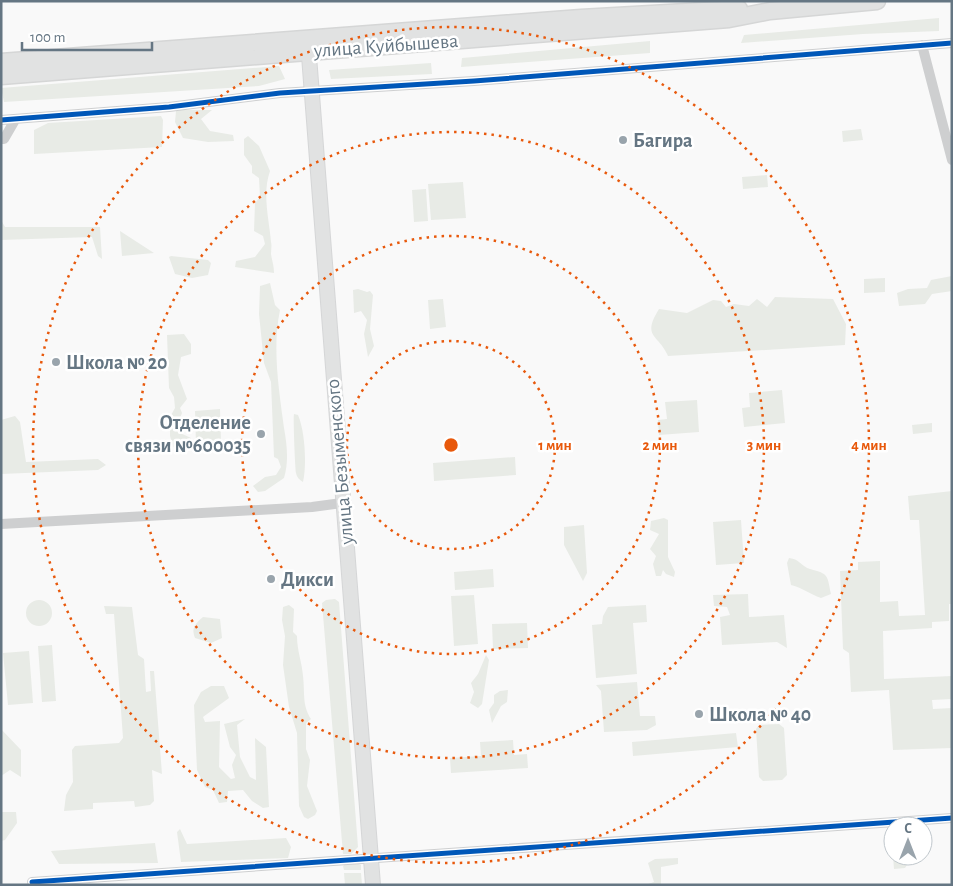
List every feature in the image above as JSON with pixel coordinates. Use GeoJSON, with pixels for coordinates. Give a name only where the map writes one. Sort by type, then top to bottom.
{"type":"FeatureCollection","features":[{"type":"Feature","properties":{"kind":"highway","name":"улица Куйбышева"},"geometry":{"type":"LineString","coordinates":[[1,76],[308,45],[727,8],[770,11],[876,1]]}},
{"type":"Feature","properties":{"kind":"highway","name":"улица Куйбышева"},"geometry":{"type":"LineString","coordinates":[[1,62],[308,45]]}},
{"type":"Feature","properties":{"kind":"main road","name":"улица Безыменского"},"geometry":{"type":"LineString","coordinates":[[308,45],[373,885]]}},
{"type":"Feature","properties":{"kind":"street"},"geometry":{"type":"LineString","coordinates":[[1,120],[169,107],[312,91],[474,81],[952,43]]}},
{"type":"Feature","properties":{"kind":"street"},"geometry":{"type":"LineString","coordinates":[[922,45],[952,160]]}},
{"type":"Feature","properties":{"kind":"street"},"geometry":{"type":"LineString","coordinates":[[1,139],[4,139],[15,120]]}},
{"type":"Feature","properties":{"kind":"street"},"geometry":{"type":"LineString","coordinates":[[1,524],[312,507],[342,503]]}},
{"type":"Feature","properties":{"kind":"street"},"geometry":{"type":"LineString","coordinates":[[32,882],[952,818]]}},
{"type":"Feature","properties":{"kind":"shaded area"},"geometry":{"type":"Polygon","coordinates":[[[939,18],[939,31],[863,34],[741,43],[744,35],[939,18]]]}},
{"type":"Feature","properties":{"kind":"shaded area"},"geometry":{"type":"Polygon","coordinates":[[[650,41],[650,53],[461,67],[462,58],[650,41]]]}},
{"type":"Feature","properties":{"kind":"shaded area"},"geometry":{"type":"Polygon","coordinates":[[[431,63],[432,74],[331,79],[329,70],[431,63]]]}},
{"type":"Feature","properties":{"kind":"shaded area"},"geometry":{"type":"Polygon","coordinates":[[[279,66],[285,79],[259,86],[4,102],[1,88],[279,66]]]}},
{"type":"Feature","properties":{"kind":"shaded area"},"geometry":{"type":"Polygon","coordinates":[[[212,110],[201,119],[210,131],[233,135],[234,141],[208,142],[183,138],[175,122],[176,111],[212,110]]]}},
{"type":"Feature","properties":{"kind":"shaded area"},"geometry":{"type":"Polygon","coordinates":[[[161,116],[163,120],[162,147],[34,154],[34,130],[48,123],[161,116]]]}},
{"type":"Feature","properties":{"kind":"shaded area"},"geometry":{"type":"Polygon","coordinates":[[[861,129],[863,140],[843,142],[842,131],[861,129]]]}},
{"type":"Feature","properties":{"kind":"shaded area"},"geometry":{"type":"Polygon","coordinates":[[[248,136],[259,146],[270,171],[266,197],[274,273],[235,267],[236,261],[255,257],[265,244],[263,236],[254,231],[255,203],[260,197],[259,178],[252,173],[252,166],[244,155],[244,139],[248,136]]]}},
{"type":"Feature","properties":{"kind":"shaded area"},"geometry":{"type":"Polygon","coordinates":[[[767,175],[768,187],[743,189],[742,177],[767,175]]]}},
{"type":"Feature","properties":{"kind":"shaded area"},"geometry":{"type":"Polygon","coordinates":[[[463,182],[466,218],[431,220],[428,184],[463,182]]]}},
{"type":"Feature","properties":{"kind":"shaded area"},"geometry":{"type":"Polygon","coordinates":[[[426,189],[428,221],[414,222],[412,190],[426,189]]]}},
{"type":"Feature","properties":{"kind":"shaded area"},"geometry":{"type":"Polygon","coordinates":[[[1,220],[5,227],[100,227],[102,259],[98,256],[92,237],[1,240],[1,220]]]}},
{"type":"Feature","properties":{"kind":"shaded area"},"geometry":{"type":"Polygon","coordinates":[[[120,231],[154,253],[122,256],[120,231]]]}},
{"type":"Feature","properties":{"kind":"shaded area"},"geometry":{"type":"Polygon","coordinates":[[[169,257],[208,260],[211,263],[208,275],[192,278],[175,274],[169,257]]]}},
{"type":"Feature","properties":{"kind":"shaded area"},"geometry":{"type":"Polygon","coordinates":[[[952,276],[952,291],[932,294],[925,304],[899,306],[897,293],[908,289],[927,288],[931,280],[952,276]]]}},
{"type":"Feature","properties":{"kind":"shaded area"},"geometry":{"type":"Polygon","coordinates":[[[885,278],[885,292],[864,293],[864,279],[885,278]]]}},
{"type":"Feature","properties":{"kind":"shaded area"},"geometry":{"type":"Polygon","coordinates":[[[270,283],[275,305],[280,310],[276,354],[287,459],[284,478],[265,491],[258,492],[253,486],[265,477],[276,475],[281,467],[278,459],[274,457],[271,382],[264,363],[259,314],[260,286],[270,283]]]}},
{"type":"Feature","properties":{"kind":"shaded area"},"geometry":{"type":"Polygon","coordinates":[[[353,290],[370,291],[373,295],[370,329],[374,346],[368,357],[364,334],[367,320],[361,311],[354,313],[353,290]]]}},
{"type":"Feature","properties":{"kind":"shaded area"},"geometry":{"type":"Polygon","coordinates":[[[775,297],[833,299],[846,324],[845,345],[668,356],[653,335],[652,325],[659,309],[687,313],[713,300],[721,301],[726,307],[734,304],[749,306],[757,299],[767,307],[775,297]]]}},
{"type":"Feature","properties":{"kind":"shaded area"},"geometry":{"type":"Polygon","coordinates":[[[443,299],[446,327],[430,329],[428,300],[443,299]]]}},
{"type":"Feature","properties":{"kind":"shaded area"},"geometry":{"type":"Polygon","coordinates":[[[184,334],[191,344],[191,354],[181,357],[178,375],[187,399],[180,408],[182,413],[178,423],[178,432],[191,438],[192,441],[190,447],[185,450],[173,447],[170,436],[170,417],[175,408],[174,397],[169,388],[167,335],[184,334]]]}},
{"type":"Feature","properties":{"kind":"shaded area"},"geometry":{"type":"Polygon","coordinates":[[[782,390],[785,423],[744,427],[742,408],[750,407],[749,393],[782,390]]]}},
{"type":"Feature","properties":{"kind":"shaded area"},"geometry":{"type":"Polygon","coordinates":[[[697,400],[699,432],[659,435],[658,420],[667,419],[665,402],[697,400]]]}},
{"type":"Feature","properties":{"kind":"shaded area"},"geometry":{"type":"Polygon","coordinates":[[[220,409],[221,442],[196,444],[195,411],[220,409]]]}},
{"type":"Feature","properties":{"kind":"shaded area"},"geometry":{"type":"Polygon","coordinates":[[[294,414],[298,415],[304,439],[305,467],[303,482],[296,473],[294,414]]]}},
{"type":"Feature","properties":{"kind":"shaded area"},"geometry":{"type":"Polygon","coordinates":[[[15,416],[20,422],[26,462],[98,459],[106,465],[98,470],[1,474],[1,420],[15,416]]]}},
{"type":"Feature","properties":{"kind":"shaded area"},"geometry":{"type":"Polygon","coordinates":[[[932,423],[932,432],[913,434],[912,425],[932,423]]]}},
{"type":"Feature","properties":{"kind":"shaded area"},"geometry":{"type":"Polygon","coordinates":[[[515,457],[516,475],[434,481],[433,463],[515,457]]]}},
{"type":"Feature","properties":{"kind":"shaded area"},"geometry":{"type":"Polygon","coordinates":[[[952,491],[952,604],[949,604],[949,621],[932,622],[932,628],[883,631],[884,679],[952,676],[952,699],[932,700],[933,709],[952,708],[952,748],[893,750],[889,690],[851,692],[849,653],[843,649],[840,571],[858,570],[858,562],[880,561],[880,602],[898,601],[899,616],[925,615],[919,520],[910,520],[908,496],[952,491]]]}},
{"type":"Feature","properties":{"kind":"shaded area"},"geometry":{"type":"Polygon","coordinates":[[[664,518],[668,520],[668,557],[675,572],[674,577],[666,574],[663,570],[661,576],[656,576],[653,564],[656,556],[650,549],[659,534],[650,530],[651,521],[664,518]]]}},
{"type":"Feature","properties":{"kind":"shaded area"},"geometry":{"type":"Polygon","coordinates":[[[741,520],[744,563],[716,565],[713,522],[741,520]]]}},
{"type":"Feature","properties":{"kind":"shaded area"},"geometry":{"type":"Polygon","coordinates":[[[584,525],[587,573],[583,581],[564,545],[564,527],[584,525]]]}},
{"type":"Feature","properties":{"kind":"shaded area"},"geometry":{"type":"Polygon","coordinates":[[[789,558],[796,560],[807,568],[824,574],[828,579],[831,594],[821,598],[791,585],[787,563],[789,558]]]}},
{"type":"Feature","properties":{"kind":"shaded area"},"geometry":{"type":"Polygon","coordinates":[[[493,569],[494,587],[455,590],[454,572],[493,569]]]}},
{"type":"Feature","properties":{"kind":"shaded area"},"geometry":{"type":"Polygon","coordinates":[[[748,594],[749,617],[784,615],[787,648],[777,642],[722,645],[720,617],[730,615],[727,607],[714,606],[713,595],[748,594]]]}},
{"type":"Feature","properties":{"kind":"shaded area"},"geometry":{"type":"Polygon","coordinates":[[[474,595],[478,644],[454,646],[451,596],[474,595]]]}},
{"type":"Feature","properties":{"kind":"shaded area"},"geometry":{"type":"Polygon","coordinates":[[[335,599],[339,602],[358,847],[351,854],[343,854],[322,603],[326,600],[335,599]]]}},
{"type":"Feature","properties":{"kind":"shaded area"},"geometry":{"type":"Polygon","coordinates":[[[39,600],[48,604],[52,613],[48,622],[39,626],[30,622],[26,613],[30,604],[39,600]]]}},
{"type":"Feature","properties":{"kind":"shaded area"},"geometry":{"type":"Polygon","coordinates":[[[289,605],[294,609],[293,632],[297,636],[305,704],[311,719],[306,723],[306,749],[310,760],[307,786],[317,811],[315,815],[308,819],[304,817],[299,806],[297,733],[289,707],[283,665],[285,636],[282,620],[283,607],[289,605]]]}},
{"type":"Feature","properties":{"kind":"shaded area"},"geometry":{"type":"Polygon","coordinates":[[[646,605],[647,622],[633,623],[637,674],[596,678],[592,625],[602,624],[603,616],[608,607],[646,605]]]}},
{"type":"Feature","properties":{"kind":"shaded area"},"geometry":{"type":"Polygon","coordinates":[[[104,606],[132,607],[138,655],[144,659],[146,692],[151,691],[150,671],[154,671],[162,774],[152,770],[154,801],[150,805],[135,807],[134,801],[93,803],[93,809],[64,811],[66,795],[73,782],[72,750],[75,746],[119,743],[123,738],[114,614],[106,614],[104,606]]]}},
{"type":"Feature","properties":{"kind":"shaded area"},"geometry":{"type":"Polygon","coordinates":[[[203,617],[220,619],[222,638],[211,643],[195,638],[193,631],[203,617]]]}},
{"type":"Feature","properties":{"kind":"shaded area"},"geometry":{"type":"Polygon","coordinates":[[[527,623],[528,648],[493,649],[492,624],[527,623]]]}},
{"type":"Feature","properties":{"kind":"shaded area"},"geometry":{"type":"Polygon","coordinates":[[[52,645],[56,701],[42,702],[38,646],[52,645]]]}},
{"type":"Feature","properties":{"kind":"shaded area"},"geometry":{"type":"Polygon","coordinates":[[[29,651],[33,703],[8,705],[3,653],[29,651]]]}},
{"type":"Feature","properties":{"kind":"shaded area"},"geometry":{"type":"Polygon","coordinates":[[[486,655],[489,660],[482,704],[478,708],[470,703],[474,692],[471,683],[478,674],[486,655]]]}},
{"type":"Feature","properties":{"kind":"shaded area"},"geometry":{"type":"Polygon","coordinates":[[[637,682],[640,716],[655,716],[656,725],[647,730],[604,732],[601,691],[596,685],[637,682]]]}},
{"type":"Feature","properties":{"kind":"shaded area"},"geometry":{"type":"Polygon","coordinates":[[[211,686],[224,686],[229,698],[203,717],[205,722],[220,721],[219,767],[231,779],[235,778],[232,765],[236,755],[230,747],[224,724],[245,719],[237,725],[240,757],[250,777],[256,780],[255,738],[266,747],[269,807],[263,808],[252,801],[243,790],[228,791],[227,802],[219,803],[213,790],[205,787],[197,770],[194,705],[201,692],[211,686]]]}},
{"type":"Feature","properties":{"kind":"shaded area"},"geometry":{"type":"Polygon","coordinates":[[[508,690],[507,702],[501,706],[492,723],[489,710],[494,703],[494,695],[500,691],[508,690]]]}},
{"type":"Feature","properties":{"kind":"shaded area"},"geometry":{"type":"Polygon","coordinates":[[[779,724],[784,728],[787,775],[782,780],[763,781],[759,777],[756,729],[759,725],[779,724]]]}},
{"type":"Feature","properties":{"kind":"shaded area"},"geometry":{"type":"Polygon","coordinates":[[[1,729],[21,750],[21,777],[10,770],[1,776],[1,729]]]}},
{"type":"Feature","properties":{"kind":"shaded area"},"geometry":{"type":"Polygon","coordinates":[[[736,733],[738,747],[633,756],[632,742],[736,733]]]}},
{"type":"Feature","properties":{"kind":"shaded area"},"geometry":{"type":"Polygon","coordinates":[[[513,740],[514,755],[527,754],[528,768],[451,773],[450,758],[481,756],[480,742],[513,740]]]}},
{"type":"Feature","properties":{"kind":"shaded area"},"geometry":{"type":"Polygon","coordinates":[[[1,812],[16,812],[17,823],[5,840],[1,841],[1,812]]]}},
{"type":"Feature","properties":{"kind":"shaded area"},"geometry":{"type":"Polygon","coordinates":[[[180,829],[187,844],[286,838],[291,847],[288,858],[181,862],[177,832],[180,829]]]}},
{"type":"Feature","properties":{"kind":"shaded area"},"geometry":{"type":"Polygon","coordinates":[[[155,843],[158,863],[59,864],[51,851],[155,843]]]}},
{"type":"Feature","properties":{"kind":"shaded area"},"geometry":{"type":"Polygon","coordinates":[[[678,858],[678,864],[661,867],[661,885],[645,885],[654,882],[648,863],[655,859],[678,858]]]}},
{"type":"Feature","properties":{"kind":"shaded area"},"geometry":{"type":"Polygon","coordinates":[[[346,863],[357,863],[361,865],[361,870],[344,870],[343,866],[346,863]]]}},
{"type":"Feature","properties":{"kind":"shaded area"},"geometry":{"type":"Polygon","coordinates":[[[894,866],[906,866],[905,868],[894,869],[894,866]]]}},
{"type":"Feature","properties":{"kind":"shaded area"},"geometry":{"type":"Polygon","coordinates":[[[344,873],[361,873],[362,885],[345,885],[344,873]]]}},
{"type":"Feature","properties":{"kind":"cycle path"},"geometry":{"type":"LineString","coordinates":[[1,120],[169,107],[280,93],[474,81],[952,43]]}},
{"type":"Feature","properties":{"kind":"cycle path"},"geometry":{"type":"LineString","coordinates":[[32,882],[952,818]]}},
{"type":"Feature","properties":{"kind":"place","name":"Багира"},"geometry":{"type":"Point","coordinates":[623,140]}},
{"type":"Feature","properties":{"kind":"place","name":"Школа № 20"},"geometry":{"type":"Point","coordinates":[56,362]}},
{"type":"Feature","properties":{"kind":"place","name":"Отделение связи №600035"},"geometry":{"type":"Point","coordinates":[261,434]}},
{"type":"Feature","properties":{"kind":"place","name":"Дикси"},"geometry":{"type":"Point","coordinates":[271,579]}},
{"type":"Feature","properties":{"kind":"place","name":"Школа № 40"},"geometry":{"type":"Point","coordinates":[699,714]}}]}
